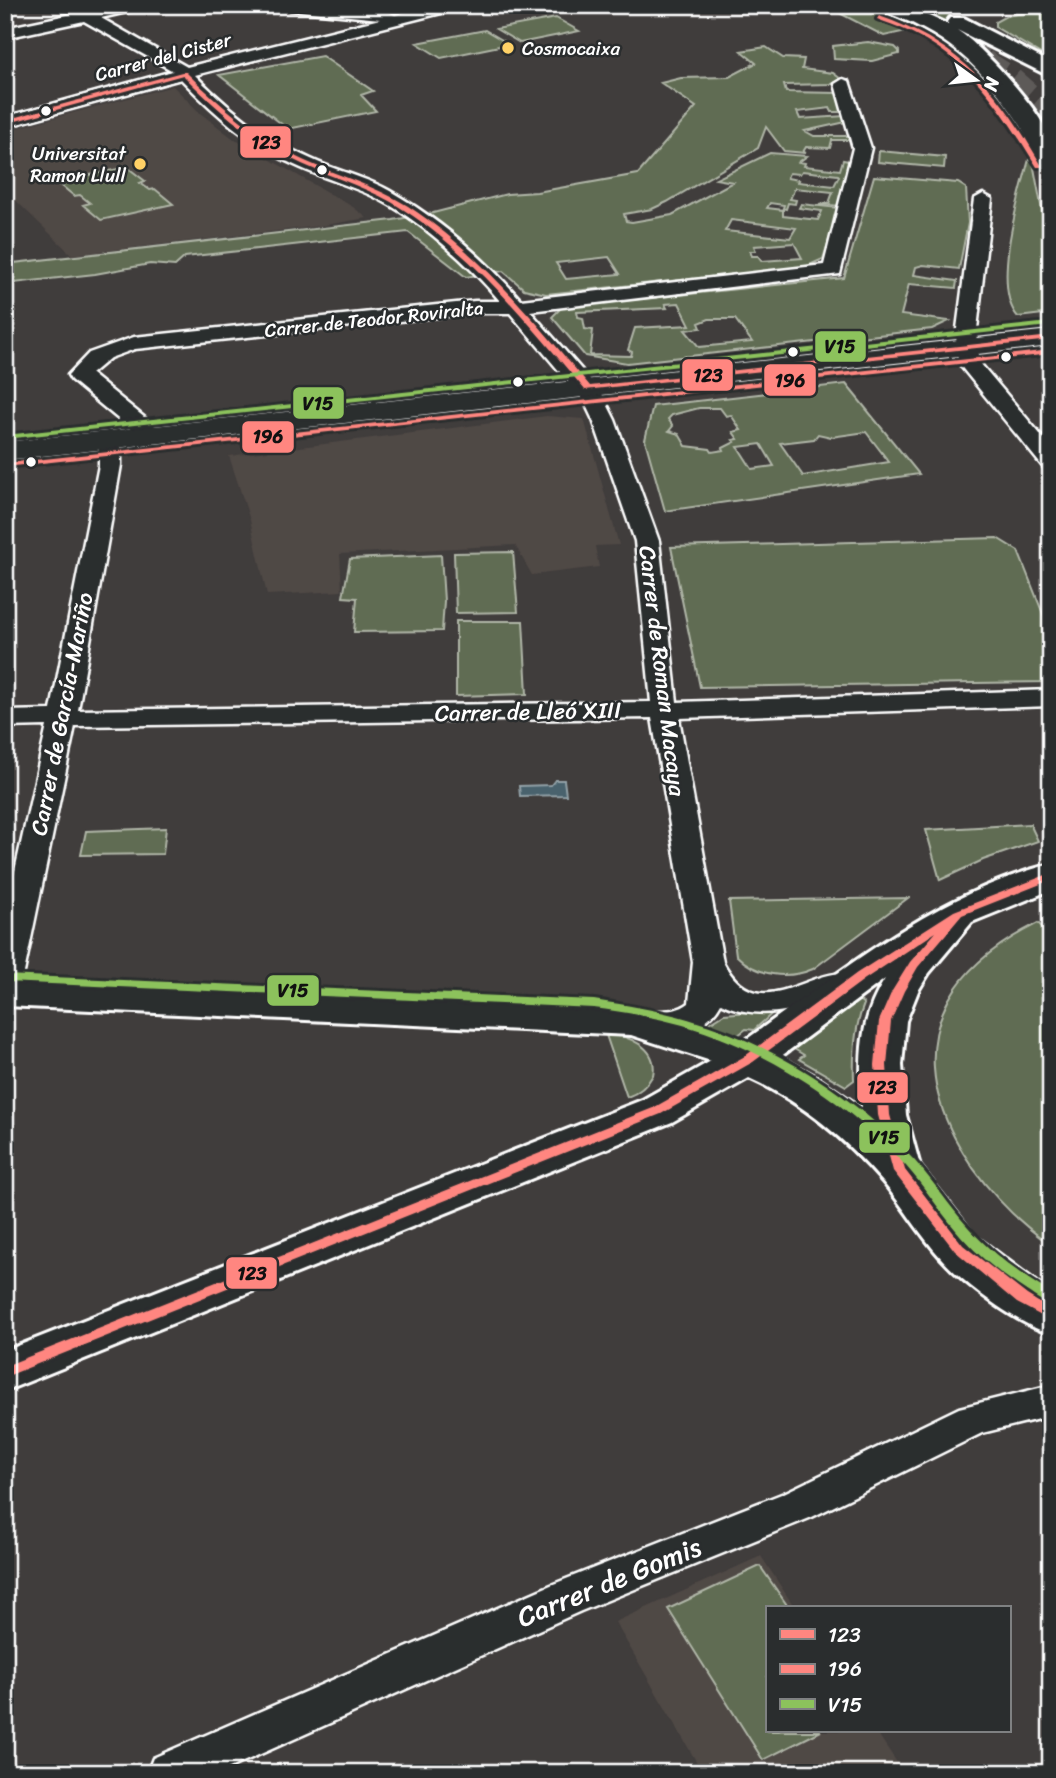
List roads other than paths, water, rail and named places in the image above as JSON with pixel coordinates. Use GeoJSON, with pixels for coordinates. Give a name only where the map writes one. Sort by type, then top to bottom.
{"type":"FeatureCollection","features":[{"type":"Feature","properties":{"kind":"street","name":"Carrer de Roman Macaya"},"geometry":{"type":"LineString","coordinates":[[67,5],[184,73],[219,109],[259,139],[304,163],[381,193],[420,217],[490,277],[588,388],[604,420],[647,541],[665,710],[708,962],[705,1006],[696,1015],[641,1023]]}},
{"type":"Feature","properties":{"kind":"street"},"geometry":{"type":"LineString","coordinates":[[5,33],[139,5]]}},
{"type":"Feature","properties":{"kind":"street"},"geometry":{"type":"LineString","coordinates":[[290,5],[375,12],[395,20]]}},
{"type":"Feature","properties":{"kind":"street","name":"Carrer del Cister"},"geometry":{"type":"LineString","coordinates":[[7,120],[456,5]]}},
{"type":"Feature","properties":{"kind":"street"},"geometry":{"type":"LineString","coordinates":[[883,5],[928,21],[958,39],[979,59],[1016,106],[1051,159]]}},
{"type":"Feature","properties":{"kind":"street"},"geometry":{"type":"LineString","coordinates":[[916,5],[961,23],[1051,71]]}},
{"type":"Feature","properties":{"kind":"street","name":"Carrer de Teodor Roviralta"},"geometry":{"type":"LineString","coordinates":[[153,436],[79,375],[87,362],[106,350],[135,343],[475,307],[514,307],[832,270],[862,148],[843,84]]}},
{"type":"Feature","properties":{"kind":"street"},"geometry":{"type":"LineString","coordinates":[[1016,106],[1042,106]]}},
{"type":"Feature","properties":{"kind":"street"},"geometry":{"type":"LineString","coordinates":[[983,198],[966,347],[970,364],[1051,462]]}},
{"type":"Feature","properties":{"kind":"street"},"geometry":{"type":"LineString","coordinates":[[5,451],[1051,338]]}},
{"type":"Feature","properties":{"kind":"street","name":"Carrer de García-Mariño"},"geometry":{"type":"LineString","coordinates":[[5,989],[63,717],[110,465],[110,440]]}},
{"type":"Feature","properties":{"kind":"street","name":"Carrer de Lleó XIII"},"geometry":{"type":"LineString","coordinates":[[5,719],[665,710],[1051,698]]}},
{"type":"Feature","properties":{"kind":"street"},"geometry":{"type":"LineString","coordinates":[[5,1372],[665,1107],[749,1059],[861,976],[958,913],[1051,876]]}},
{"type":"Feature","properties":{"kind":"street"},"geometry":{"type":"LineString","coordinates":[[899,1171],[884,1115],[881,1065],[885,1021],[898,991],[914,965],[958,913]]}},
{"type":"Feature","properties":{"kind":"street","name":"Carrer de Roman Macaya"},"geometry":{"type":"LineString","coordinates":[[708,962],[728,994],[754,1003],[799,997],[861,976]]}},
{"type":"Feature","properties":{"kind":"street"},"geometry":{"type":"LineString","coordinates":[[5,989],[641,1023],[711,1044],[749,1059],[816,1095],[852,1122],[899,1171],[959,1248],[1022,1299],[1051,1316]]}},
{"type":"Feature","properties":{"kind":"street"},"geometry":{"type":"LineString","coordinates":[[641,1023],[670,1042],[678,1057],[680,1074],[665,1107]]}},
{"type":"Feature","properties":{"kind":"street","name":"Carrer de Gomis"},"geometry":{"type":"LineString","coordinates":[[169,1773],[566,1598],[798,1505],[973,1419],[1051,1400]]}},
{"type":"Feature","properties":{"kind":"water"},"geometry":{"type":"Polygon","coordinates":[[[555,780],[564,780],[566,795],[520,796],[519,786],[551,785],[555,780]]]}},
{"type":"Feature","properties":{"kind":"tunnel"},"geometry":{"type":"LineString","coordinates":[[918,5],[993,43]]}},
{"type":"Feature","properties":{"kind":"tunnel"},"geometry":{"type":"LineString","coordinates":[[957,43],[1009,76],[1051,113]]}},
{"type":"Feature","properties":{"kind":"place","name":"Cosmocaixa"},"geometry":{"type":"Point","coordinates":[508,48]}},
{"type":"Feature","properties":{"kind":"place","name":"Universitat Ramon Llull"},"geometry":{"type":"Point","coordinates":[140,164]}}]}
